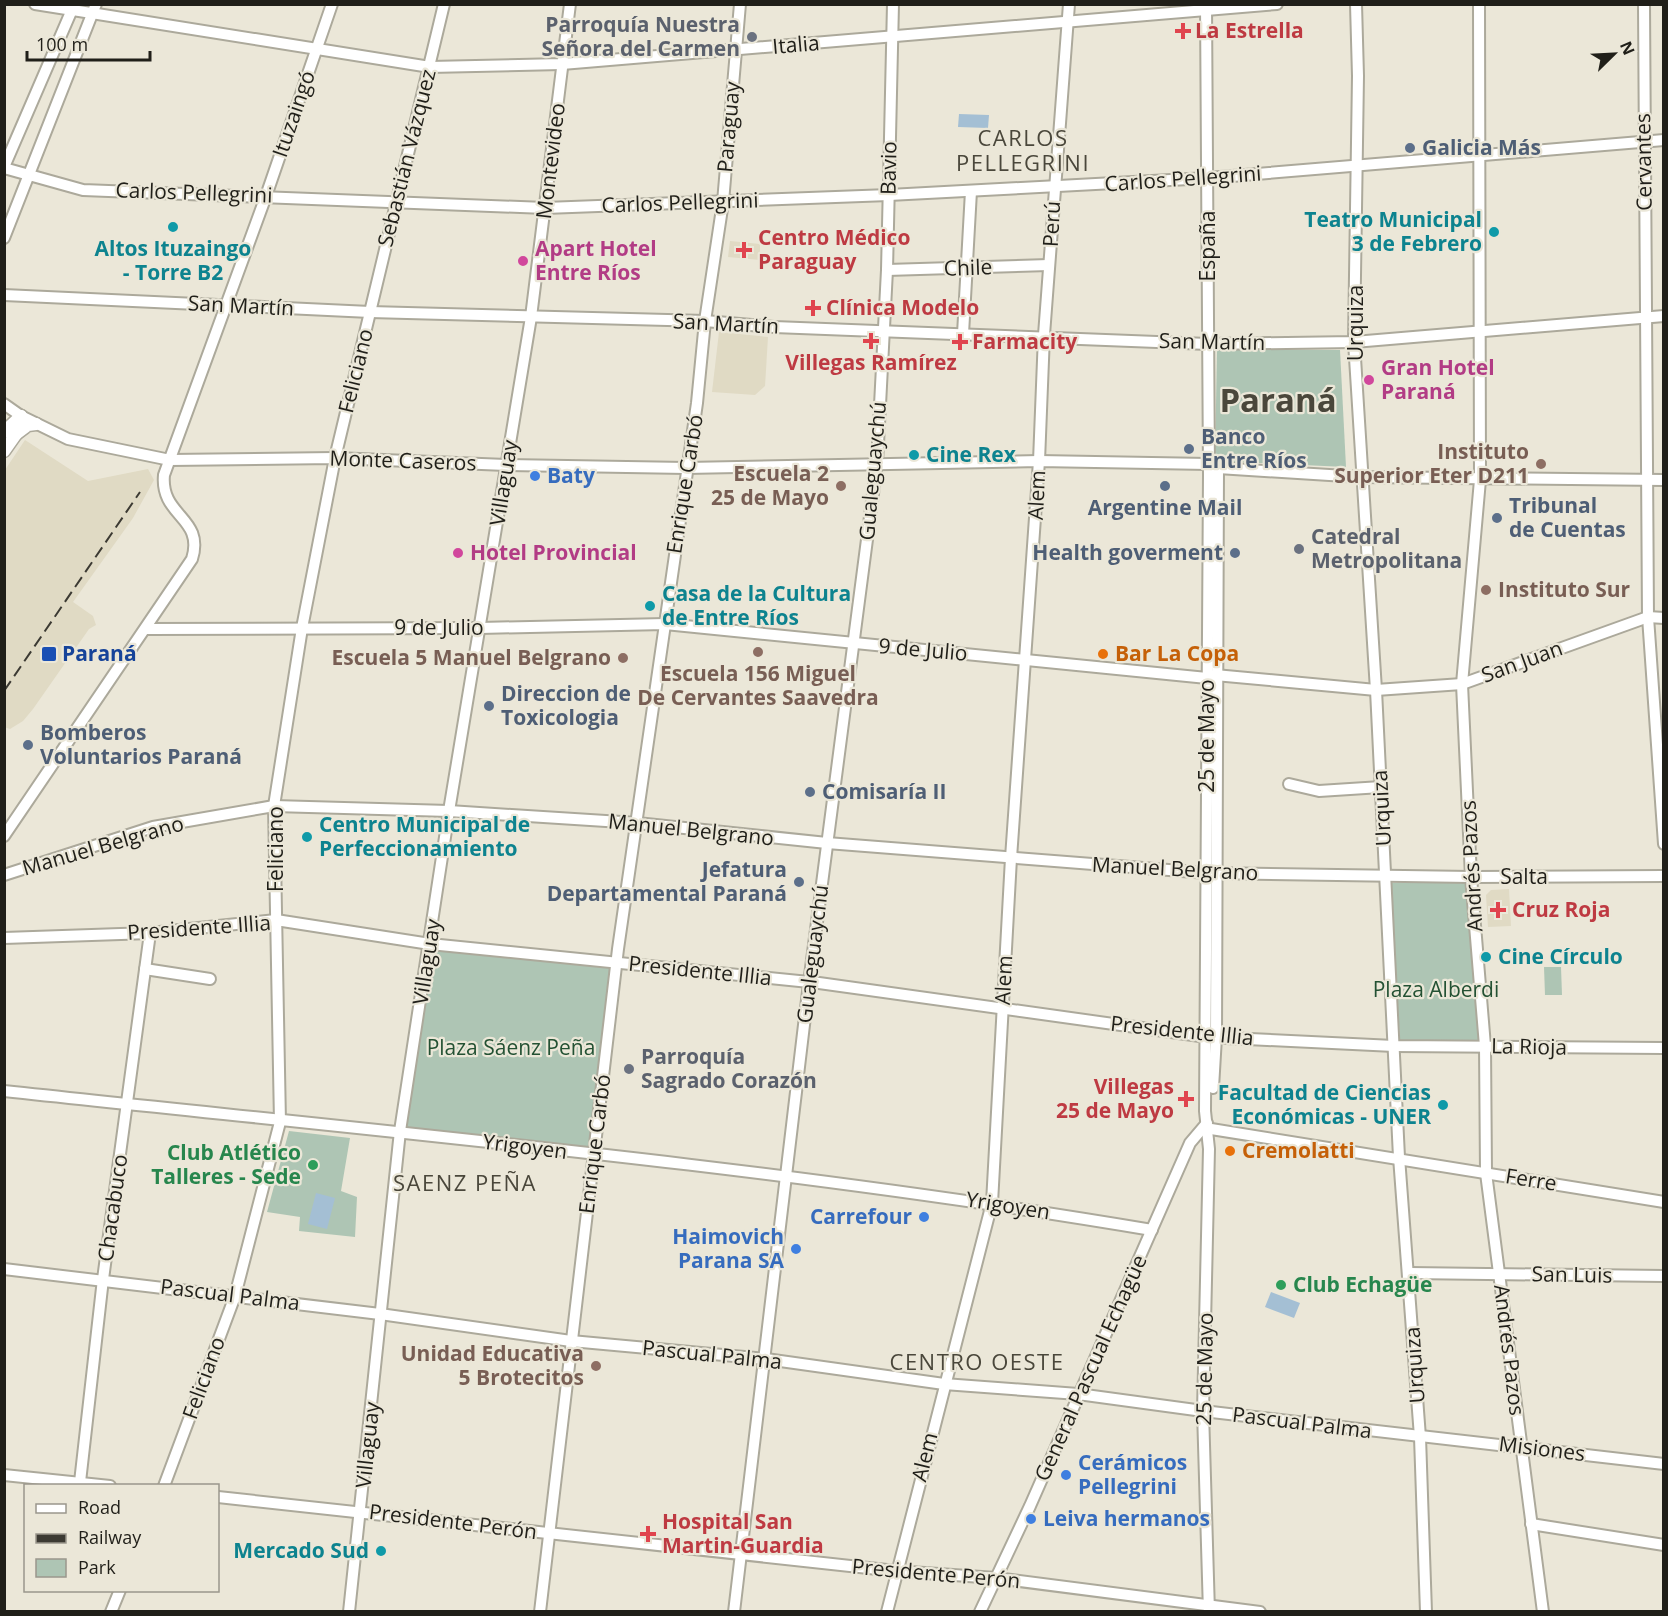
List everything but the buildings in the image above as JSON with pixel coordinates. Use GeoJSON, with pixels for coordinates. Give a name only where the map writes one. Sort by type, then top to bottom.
{"type":"FeatureCollection","features":[{"type":"Feature","properties":{"kind":"main road"},"geometry":{"type":"LineString","coordinates":[[4,451],[10,433],[21,416]]}},
{"type":"Feature","properties":{"kind":"main road"},"geometry":{"type":"LineString","coordinates":[[10,433],[36,424]]}},
{"type":"Feature","properties":{"kind":"street","name":"Italia"},"geometry":{"type":"LineString","coordinates":[[35,4],[94,9],[316,50],[429,67],[562,64],[1206,8],[1277,4]]}},
{"type":"Feature","properties":{"kind":"street","name":"Ituzaingó"},"geometry":{"type":"LineString","coordinates":[[5,835],[146,629],[187,567],[195,548],[190,526],[166,501],[163,486],[170,460],[266,196],[332,4]]}},
{"type":"Feature","properties":{"kind":"street","name":"Sebastián Vázquez"},"geometry":{"type":"LineString","coordinates":[[370,312],[444,4]]}},
{"type":"Feature","properties":{"kind":"street","name":"Montevideo"},"geometry":{"type":"LineString","coordinates":[[531,317],[570,4]]}},
{"type":"Feature","properties":{"kind":"street","name":"Paraguay"},"geometry":{"type":"LineString","coordinates":[[705,321],[723,202],[740,4]]}},
{"type":"Feature","properties":{"kind":"street","name":"Bavio"},"geometry":{"type":"LineString","coordinates":[[883,332],[887,270],[892,4]]}},
{"type":"Feature","properties":{"kind":"street","name":"Perú"},"geometry":{"type":"LineString","coordinates":[[1044,335],[1069,4]]}},
{"type":"Feature","properties":{"kind":"street","name":"Urquiza"},"geometry":{"type":"LineString","coordinates":[[1356,4],[1358,167],[1354,342],[1376,690],[1399,1157],[1420,1437],[1426,1611]]}},
{"type":"Feature","properties":{"kind":"street","name":"Andrés Pazos"},"geometry":{"type":"LineString","coordinates":[[1479,4],[1480,480],[1462,684],[1471,877],[1485,1046],[1486,1173],[1543,1611]]}},
{"type":"Feature","properties":{"kind":"street","name":"Cervantes"},"geometry":{"type":"LineString","coordinates":[[1644,4],[1649,480],[1648,616],[1664,844]]}},
{"type":"Feature","properties":{"kind":"street"},"geometry":{"type":"LineString","coordinates":[[4,168],[73,7]]}},
{"type":"Feature","properties":{"kind":"street","name":"España"},"geometry":{"type":"LineString","coordinates":[[1206,8],[1208,344]]}},
{"type":"Feature","properties":{"kind":"street"},"geometry":{"type":"LineString","coordinates":[[4,238],[94,9]]}},
{"type":"Feature","properties":{"kind":"street","name":"Carlos Pellegrini"},"geometry":{"type":"LineString","coordinates":[[4,168],[83,190],[545,208],[1054,188],[1358,167],[1664,140]]}},
{"type":"Feature","properties":{"kind":"street"},"geometry":{"type":"LineString","coordinates":[[963,334],[971,191]]}},
{"type":"Feature","properties":{"kind":"street","name":"Chile"},"geometry":{"type":"LineString","coordinates":[[887,270],[1049,265]]}},
{"type":"Feature","properties":{"kind":"street","name":"San Martín"},"geometry":{"type":"LineString","coordinates":[[4,295],[370,312],[705,321],[883,332],[1044,335],[1208,344],[1354,342],[1664,316]]}},
{"type":"Feature","properties":{"kind":"street","name":"Feliciano"},"geometry":{"type":"LineString","coordinates":[[164,1484],[235,1296],[280,1122],[274,806],[302,628],[335,458],[370,312]]}},
{"type":"Feature","properties":{"kind":"street","name":"Villaguay"},"geometry":{"type":"LineString","coordinates":[[349,1611],[400,1131],[449,811],[531,317]]}},
{"type":"Feature","properties":{"kind":"street","name":"Enrique Carbó"},"geometry":{"type":"LineString","coordinates":[[540,1611],[616,962],[638,823],[686,468],[697,403],[705,321]]}},
{"type":"Feature","properties":{"kind":"street","name":"Gualeguaychú"},"geometry":{"type":"LineString","coordinates":[[735,1611],[788,1178],[809,983],[877,464],[883,332]]}},
{"type":"Feature","properties":{"kind":"street","name":"Alem"},"geometry":{"type":"LineString","coordinates":[[887,1611],[992,1203],[1011,858],[1027,659],[1039,461],[1044,335]]}},
{"type":"Feature","properties":{"kind":"street","name":"25 de Mayo"},"geometry":{"type":"LineString","coordinates":[[1208,344],[1213,466],[1212,1113],[1205,1128],[1209,1149],[1203,1411],[1209,1608]]}},
{"type":"Feature","properties":{"kind":"street","name":"Monte Caseros"},"geometry":{"type":"LineString","coordinates":[[4,404],[21,416],[68,439],[170,460],[335,458],[506,465],[686,468],[1039,461],[1213,466],[1361,477],[1480,480],[1664,480]]}},
{"type":"Feature","properties":{"kind":"street","name":"San Juan"},"geometry":{"type":"LineString","coordinates":[[1376,690],[1462,684],[1648,616],[1664,618]]}},
{"type":"Feature","properties":{"kind":"street","name":"9 de Julio"},"geometry":{"type":"LineString","coordinates":[[146,629],[480,628],[665,624],[854,644],[1376,690]]}},
{"type":"Feature","properties":{"kind":"street"},"geometry":{"type":"LineString","coordinates":[[1289,784],[1319,791],[1381,787]]}},
{"type":"Feature","properties":{"kind":"street","name":"Manuel Belgrano"},"geometry":{"type":"LineString","coordinates":[[4,871],[153,827],[274,806],[449,811],[638,823],[827,843],[1011,858],[1211,872],[1385,877]]}},
{"type":"Feature","properties":{"kind":"street","name":"Salta"},"geometry":{"type":"LineString","coordinates":[[1385,877],[1664,876]]}},
{"type":"Feature","properties":{"kind":"street","name":"Presidente Illia"},"geometry":{"type":"LineString","coordinates":[[4,938],[150,933],[276,921],[430,944],[809,983],[1211,1037],[1394,1046]]}},
{"type":"Feature","properties":{"kind":"street","name":"Chacabuco"},"geometry":{"type":"LineString","coordinates":[[80,1482],[103,1279],[150,933]]}},
{"type":"Feature","properties":{"kind":"street"},"geometry":{"type":"LineString","coordinates":[[146,969],[210,979]]}},
{"type":"Feature","properties":{"kind":"street","name":"La Rioja"},"geometry":{"type":"LineString","coordinates":[[1394,1046],[1664,1048]]}},
{"type":"Feature","properties":{"kind":"street","name":"Yrigoyen"},"geometry":{"type":"LineString","coordinates":[[4,1091],[280,1122],[400,1131],[992,1203],[1152,1230]]}},
{"type":"Feature","properties":{"kind":"street"},"geometry":{"type":"LineString","coordinates":[[1205,1128],[1399,1157]]}},
{"type":"Feature","properties":{"kind":"street","name":"General Pascual Echagüe"},"geometry":{"type":"LineString","coordinates":[[980,1611],[1190,1143],[1205,1128]]}},
{"type":"Feature","properties":{"kind":"street","name":"Ferre"},"geometry":{"type":"LineString","coordinates":[[1399,1157],[1664,1202]]}},
{"type":"Feature","properties":{"kind":"street","name":"Pascual Palma"},"geometry":{"type":"LineString","coordinates":[[4,1269],[103,1279],[381,1314],[571,1341],[766,1359],[944,1384],[1078,1394],[1420,1437]]}},
{"type":"Feature","properties":{"kind":"street","name":"San Luis"},"geometry":{"type":"LineString","coordinates":[[1409,1273],[1664,1276]]}},
{"type":"Feature","properties":{"kind":"street","name":"Misiones"},"geometry":{"type":"LineString","coordinates":[[1420,1437],[1521,1446],[1664,1464]]}},
{"type":"Feature","properties":{"kind":"street"},"geometry":{"type":"LineString","coordinates":[[4,1475],[100,1484]]}},
{"type":"Feature","properties":{"kind":"street","name":"Presidente Perón"},"geometry":{"type":"LineString","coordinates":[[219,1497],[741,1555],[896,1571],[996,1578],[1209,1608],[1260,1611]]}},
{"type":"Feature","properties":{"kind":"street"},"geometry":{"type":"LineString","coordinates":[[1531,1524],[1664,1545]]}},
{"type":"Feature","properties":{"kind":"street"},"geometry":{"type":"LineString","coordinates":[[111,1611],[119,1592]]}},
{"type":"Feature","properties":{"kind":"shaded area","name":"Centro Médico Paraguay"},"geometry":{"type":"Polygon","coordinates":[[[730,241],[760,244],[760,260],[728,257],[730,241]]]}},
{"type":"Feature","properties":{"kind":"shaded area"},"geometry":{"type":"Polygon","coordinates":[[[719,332],[768,337],[765,386],[755,395],[712,392],[719,332]]]}},
{"type":"Feature","properties":{"kind":"shaded area"},"geometry":{"type":"Polygon","coordinates":[[[25,440],[88,481],[148,469],[154,480],[133,518],[73,602],[93,616],[96,625],[89,629],[33,709],[23,721],[10,729],[4,727],[5,470],[25,440]]]}},
{"type":"Feature","properties":{"kind":"shaded area","name":"Cruz Roja"},"geometry":{"type":"Polygon","coordinates":[[[1509,889],[1511,926],[1488,927],[1486,895],[1491,890],[1509,889]]]}},
{"type":"Feature","properties":{"kind":"green space"},"geometry":{"type":"Polygon","coordinates":[[[1217,349],[1340,350],[1346,467],[1215,461],[1217,349]]]}},
{"type":"Feature","properties":{"kind":"green space","name":"Plaza Alberdi"},"geometry":{"type":"Polygon","coordinates":[[[1466,881],[1480,1041],[1400,1041],[1390,883],[1466,881]]]}},
{"type":"Feature","properties":{"kind":"green space","name":"Plaza Sáenz Peña"},"geometry":{"type":"Polygon","coordinates":[[[431,946],[618,967],[590,1150],[404,1128],[431,946]]]}},
{"type":"Feature","properties":{"kind":"green space"},"geometry":{"type":"Polygon","coordinates":[[[1544,967],[1561,967],[1562,995],[1545,995],[1544,967]]]}},
{"type":"Feature","properties":{"kind":"green space","name":"Club Atlético Talleres - Sede"},"geometry":{"type":"Polygon","coordinates":[[[289,1131],[350,1138],[341,1191],[357,1197],[355,1237],[299,1231],[300,1217],[267,1212],[289,1131]]]}},
{"type":"Feature","properties":{"kind":"water"},"geometry":{"type":"Polygon","coordinates":[[[959,114],[989,115],[988,128],[958,127],[959,114]]]}},
{"type":"Feature","properties":{"kind":"water"},"geometry":{"type":"Polygon","coordinates":[[[316,1193],[335,1198],[327,1229],[308,1224],[316,1193]]]}},
{"type":"Feature","properties":{"kind":"water"},"geometry":{"type":"Polygon","coordinates":[[[1271,1292],[1300,1303],[1294,1318],[1265,1307],[1271,1292]]]}},
{"type":"Feature","properties":{"kind":"railway"},"geometry":{"type":"LineString","coordinates":[[4,691],[140,492]]}},
{"type":"Feature","properties":{"kind":"place","name":"La Estrella"},"geometry":{"type":"Point","coordinates":[1183,31]}},
{"type":"Feature","properties":{"kind":"place","name":"Parroquía Nuestra Señora del Carmen"},"geometry":{"type":"Point","coordinates":[752,37]}},
{"type":"Feature","properties":{"kind":"place","name":"Galicia Más"},"geometry":{"type":"Point","coordinates":[1410,148]}},
{"type":"Feature","properties":{"kind":"place","name":"Altos Ituzaingo - Torre B2"},"geometry":{"type":"Point","coordinates":[173,227]}},
{"type":"Feature","properties":{"kind":"place","name":"Teatro Municipal 3 de Febrero"},"geometry":{"type":"Point","coordinates":[1494,232]}},
{"type":"Feature","properties":{"kind":"place","name":"Centro Médico Paraguay"},"geometry":{"type":"Point","coordinates":[744,250]}},
{"type":"Feature","properties":{"kind":"place","name":"Apart Hotel Entre Ríos"},"geometry":{"type":"Point","coordinates":[523,261]}},
{"type":"Feature","properties":{"kind":"place","name":"Clínica Modelo"},"geometry":{"type":"Point","coordinates":[813,308]}},
{"type":"Feature","properties":{"kind":"place","name":"Villegas Ramírez"},"geometry":{"type":"Point","coordinates":[871,341]}},
{"type":"Feature","properties":{"kind":"place","name":"Farmacity"},"geometry":{"type":"Point","coordinates":[960,342]}},
{"type":"Feature","properties":{"kind":"place","name":"Gran Hotel Paraná"},"geometry":{"type":"Point","coordinates":[1369,380]}},
{"type":"Feature","properties":{"kind":"place","name":"Banco Entre Ríos"},"geometry":{"type":"Point","coordinates":[1189,449]}},
{"type":"Feature","properties":{"kind":"place","name":"Cine Rex"},"geometry":{"type":"Point","coordinates":[914,455]}},
{"type":"Feature","properties":{"kind":"place","name":"Instituto Superior Eter D211"},"geometry":{"type":"Point","coordinates":[1541,464]}},
{"type":"Feature","properties":{"kind":"place","name":"Baty"},"geometry":{"type":"Point","coordinates":[535,476]}},
{"type":"Feature","properties":{"kind":"place","name":"Escuela 2 25 de Mayo"},"geometry":{"type":"Point","coordinates":[841,486]}},
{"type":"Feature","properties":{"kind":"place","name":"Argentine Mail"},"geometry":{"type":"Point","coordinates":[1165,486]}},
{"type":"Feature","properties":{"kind":"place","name":"Tribunal de Cuentas"},"geometry":{"type":"Point","coordinates":[1497,518]}},
{"type":"Feature","properties":{"kind":"place","name":"Catedral Metropolitana"},"geometry":{"type":"Point","coordinates":[1299,549]}},
{"type":"Feature","properties":{"kind":"place","name":"Hotel Provincial"},"geometry":{"type":"Point","coordinates":[458,553]}},
{"type":"Feature","properties":{"kind":"place","name":"Health goverment"},"geometry":{"type":"Point","coordinates":[1235,553]}},
{"type":"Feature","properties":{"kind":"place","name":"Instituto Sur"},"geometry":{"type":"Point","coordinates":[1486,590]}},
{"type":"Feature","properties":{"kind":"place","name":"Casa de la Cultura de Entre Ríos"},"geometry":{"type":"Point","coordinates":[650,606]}},
{"type":"Feature","properties":{"kind":"place","name":"Escuela 156 Miguel De Cervantes Saavedra"},"geometry":{"type":"Point","coordinates":[758,652]}},
{"type":"Feature","properties":{"kind":"place","name":"Paraná"},"geometry":{"type":"Point","coordinates":[49,654]}},
{"type":"Feature","properties":{"kind":"place","name":"Bar La Copa"},"geometry":{"type":"Point","coordinates":[1103,654]}},
{"type":"Feature","properties":{"kind":"place","name":"Escuela 5 Manuel Belgrano"},"geometry":{"type":"Point","coordinates":[623,658]}},
{"type":"Feature","properties":{"kind":"place","name":"Direccion de Toxicologia"},"geometry":{"type":"Point","coordinates":[489,706]}},
{"type":"Feature","properties":{"kind":"place","name":"Bomberos Voluntarios Paraná"},"geometry":{"type":"Point","coordinates":[28,745]}},
{"type":"Feature","properties":{"kind":"place","name":"Comisaría II"},"geometry":{"type":"Point","coordinates":[810,792]}},
{"type":"Feature","properties":{"kind":"place","name":"Centro Municipal de Perfeccionamiento"},"geometry":{"type":"Point","coordinates":[307,837]}},
{"type":"Feature","properties":{"kind":"place","name":"Jefatura Departamental Paraná"},"geometry":{"type":"Point","coordinates":[799,882]}},
{"type":"Feature","properties":{"kind":"place","name":"Cruz Roja"},"geometry":{"type":"Point","coordinates":[1498,910]}},
{"type":"Feature","properties":{"kind":"place","name":"Cine Círculo"},"geometry":{"type":"Point","coordinates":[1486,957]}},
{"type":"Feature","properties":{"kind":"place","name":"Parroquía Sagrado Corazón"},"geometry":{"type":"Point","coordinates":[629,1069]}},
{"type":"Feature","properties":{"kind":"place","name":"Villegas 25 de Mayo"},"geometry":{"type":"Point","coordinates":[1186,1099]}},
{"type":"Feature","properties":{"kind":"place","name":"Facultad de Ciencias Económicas - UNER"},"geometry":{"type":"Point","coordinates":[1443,1105]}},
{"type":"Feature","properties":{"kind":"place","name":"Cremolatti"},"geometry":{"type":"Point","coordinates":[1230,1151]}},
{"type":"Feature","properties":{"kind":"place","name":"Club Atlético Talleres - Sede"},"geometry":{"type":"Point","coordinates":[313,1165]}},
{"type":"Feature","properties":{"kind":"place","name":"Carrefour"},"geometry":{"type":"Point","coordinates":[924,1217]}},
{"type":"Feature","properties":{"kind":"place","name":"Haimovich Parana SA"},"geometry":{"type":"Point","coordinates":[796,1249]}},
{"type":"Feature","properties":{"kind":"place","name":"Club Echagüe"},"geometry":{"type":"Point","coordinates":[1281,1285]}},
{"type":"Feature","properties":{"kind":"place","name":"Unidad Educativa 5 Brotecitos"},"geometry":{"type":"Point","coordinates":[596,1366]}},
{"type":"Feature","properties":{"kind":"place","name":"Cerámicos Pellegrini"},"geometry":{"type":"Point","coordinates":[1066,1475]}},
{"type":"Feature","properties":{"kind":"place","name":"Leiva hermanos"},"geometry":{"type":"Point","coordinates":[1031,1519]}},
{"type":"Feature","properties":{"kind":"place","name":"Hospital San Martin-Guardia"},"geometry":{"type":"Point","coordinates":[648,1534]}},
{"type":"Feature","properties":{"kind":"place","name":"Mercado Sud"},"geometry":{"type":"Point","coordinates":[381,1551]}},
{"type":"Feature","properties":{"kind":"district","name":"CARLOS PELLEGRINI"},"geometry":{"type":"Point","coordinates":[1023,150]}},
{"type":"Feature","properties":{"kind":"district","name":"Paraná"},"geometry":{"type":"Point","coordinates":[1278,400]}},
{"type":"Feature","properties":{"kind":"district","name":"SAENZ PEÑA"},"geometry":{"type":"Point","coordinates":[465,1183]}},
{"type":"Feature","properties":{"kind":"district","name":"CENTRO OESTE"},"geometry":{"type":"Point","coordinates":[977,1362]}}]}
